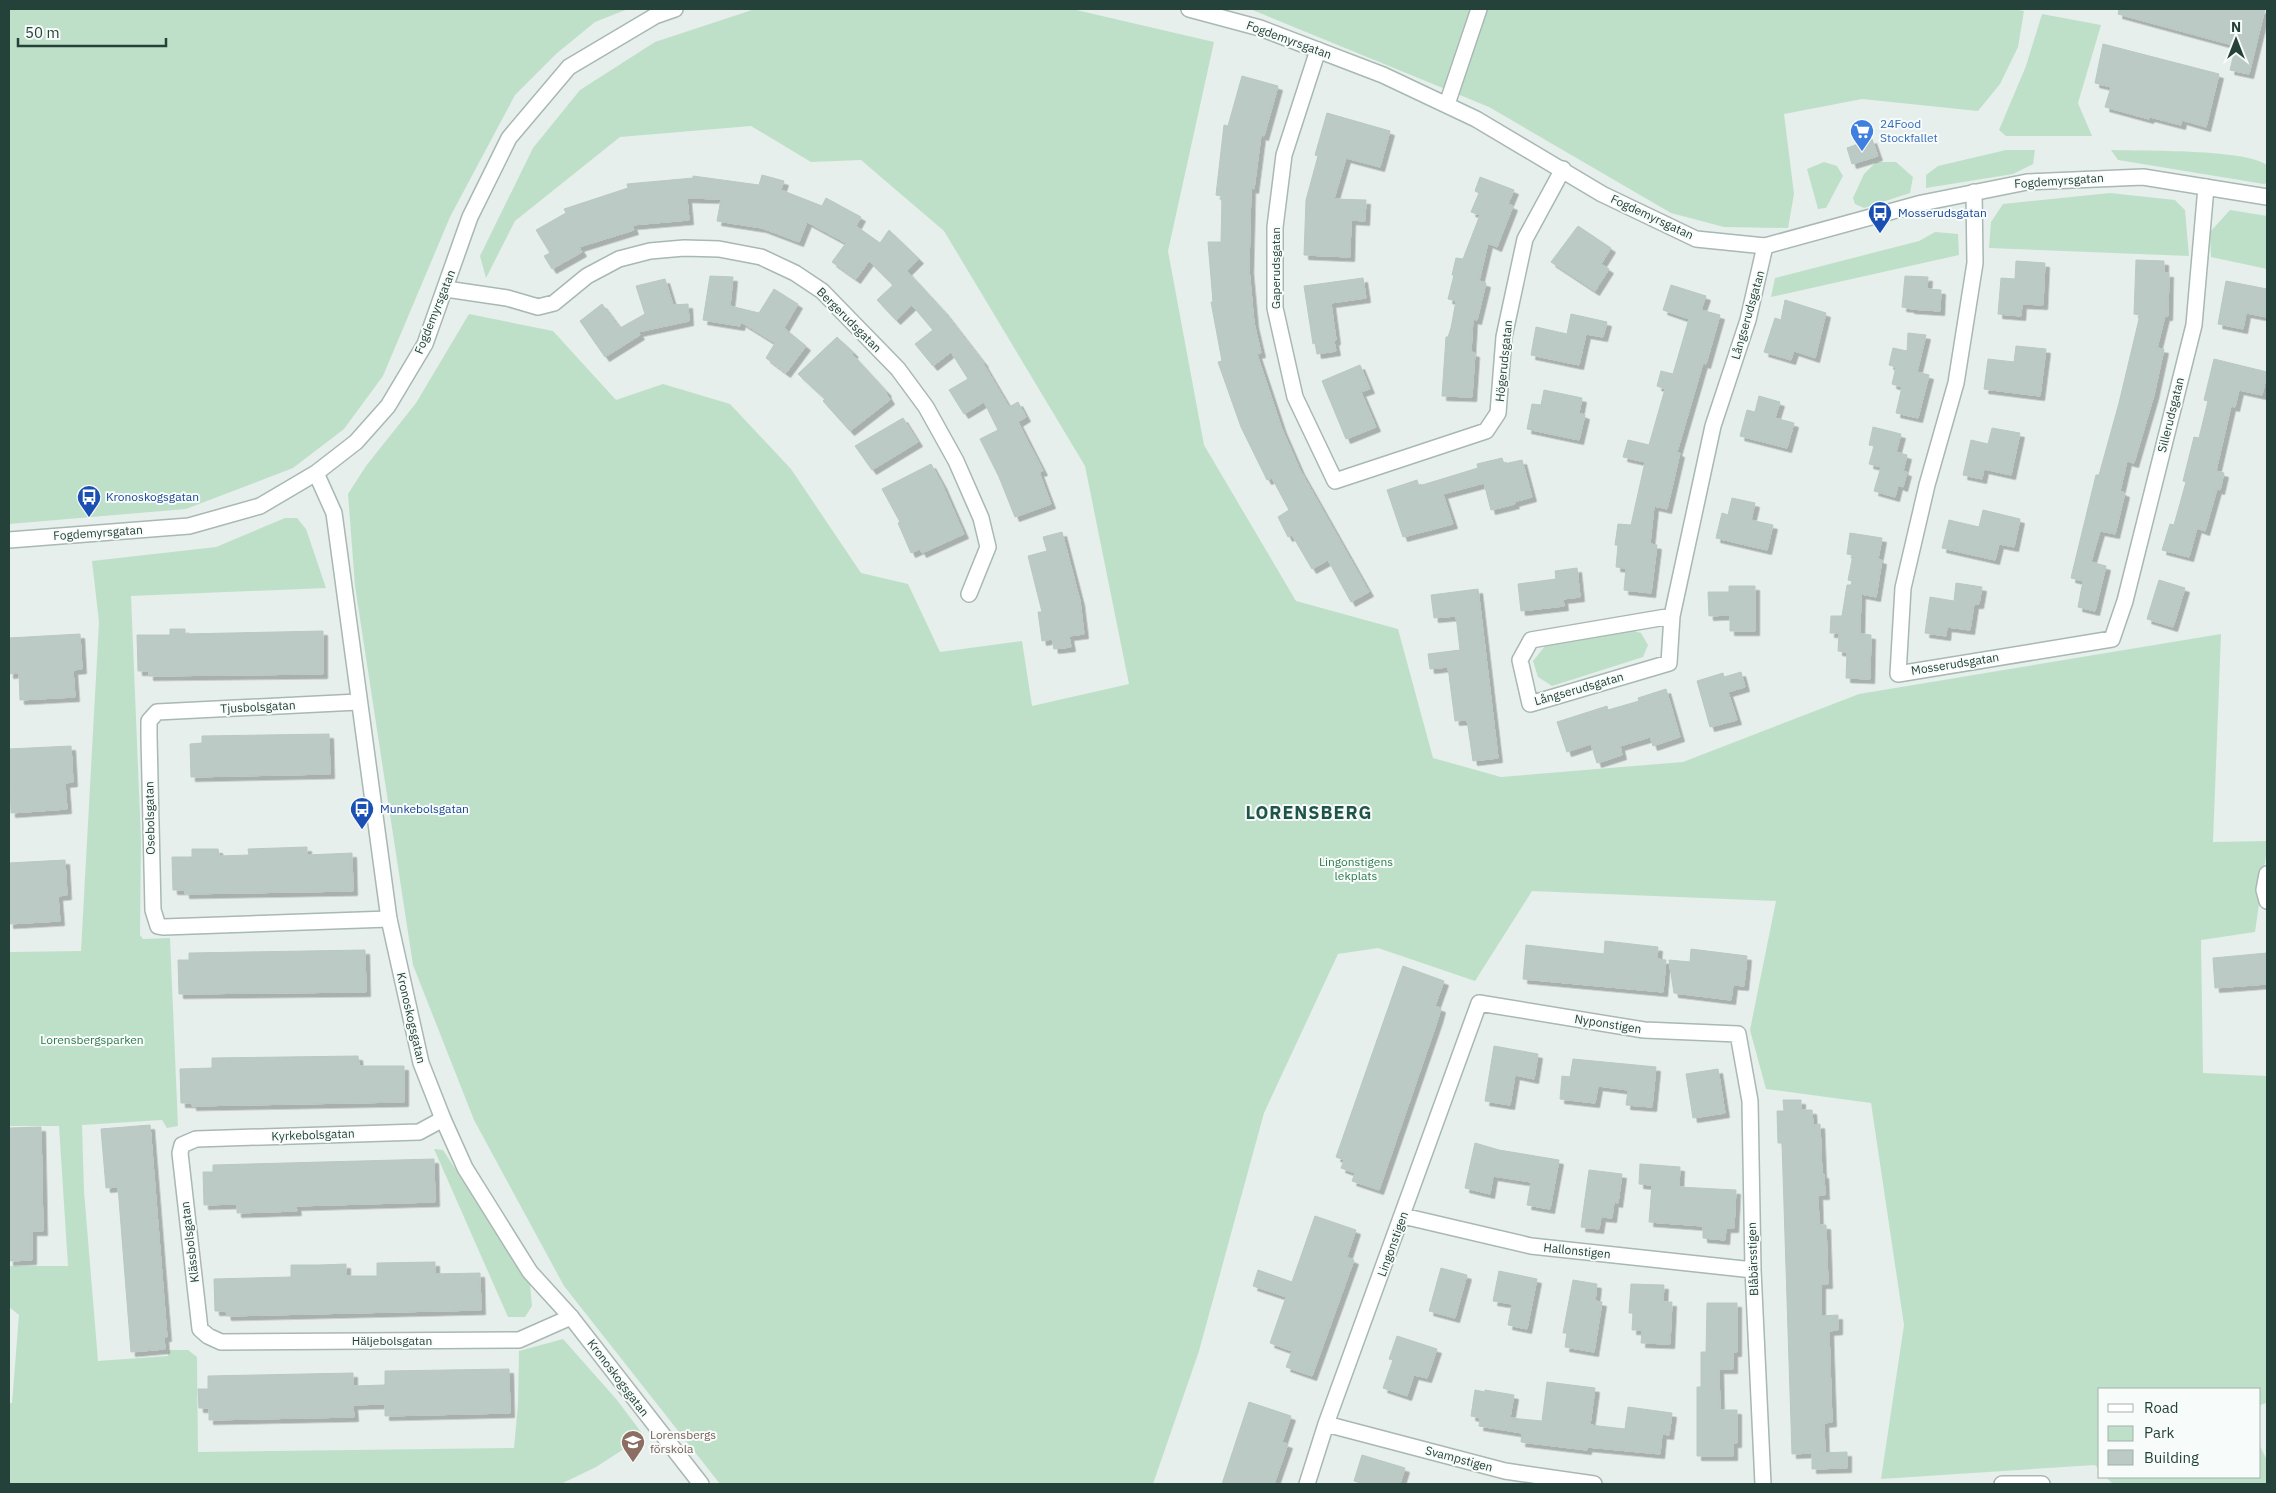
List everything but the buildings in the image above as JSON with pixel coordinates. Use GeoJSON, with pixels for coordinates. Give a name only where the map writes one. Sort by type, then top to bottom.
{"type":"FeatureCollection","features":[{"type":"Feature","properties":{"kind":"street","name":"Fogdemyrsgatan"},"geometry":{"type":"LineString","coordinates":[[9,540],[189,526],[260,506],[316,473],[356,442],[388,406],[425,344],[470,217],[509,138],[569,67],[655,16],[676,9]]}},
{"type":"Feature","properties":{"kind":"street","name":"Fogdemyrsgatan"},"geometry":{"type":"LineString","coordinates":[[1189,9],[1260,28],[1383,75],[1447,104],[1563,169],[1602,194],[1696,239],[1765,246],[1922,203],[2027,182],[2143,177],[2267,196]]}},
{"type":"Feature","properties":{"kind":"street"},"geometry":{"type":"LineString","coordinates":[[1447,104],[1479,9]]}},
{"type":"Feature","properties":{"kind":"street","name":"Gaperudsgatan"},"geometry":{"type":"LineString","coordinates":[[1318,50],[1284,155],[1276,227],[1275,308],[1295,397],[1335,481]]}},
{"type":"Feature","properties":{"kind":"street","name":"Högerudsgatan"},"geometry":{"type":"LineString","coordinates":[[1335,481],[1486,431],[1498,413],[1504,337],[1525,239],[1563,169]]}},
{"type":"Feature","properties":{"kind":"street","name":"Sillerudsgatan"},"geometry":{"type":"LineString","coordinates":[[2112,639],[2125,600],[2194,325],[2206,187]]}},
{"type":"Feature","properties":{"kind":"street","name":"Mosserudsgatan"},"geometry":{"type":"LineString","coordinates":[[1974,192],[1975,263],[1956,384],[1927,485],[1903,588],[1898,674],[2112,639]]}},
{"type":"Feature","properties":{"kind":"street","name":"Långserudsgatan"},"geometry":{"type":"LineString","coordinates":[[1672,616],[1531,640],[1520,660],[1530,704],[1669,663],[1672,616],[1713,426],[1748,320],[1765,246]]}},
{"type":"Feature","properties":{"kind":"street","name":"Bergerudsgatan"},"geometry":{"type":"LineString","coordinates":[[446,289],[507,298],[538,306],[554,303],[587,276],[619,259],[650,251],[684,248],[719,249],[760,257],[795,273],[822,291],[898,369],[926,406],[956,461],[981,518],[988,547],[969,594]]}},
{"type":"Feature","properties":{"kind":"street","name":"Kronoskogsgatan"},"geometry":{"type":"LineString","coordinates":[[316,473],[334,513],[358,702],[389,920],[421,1063],[442,1119],[465,1168],[530,1272],[572,1317],[701,1484]]}},
{"type":"Feature","properties":{"kind":"street","name":"Tjusbolsgatan"},"geometry":{"type":"LineString","coordinates":[[157,712],[358,702]]}},
{"type":"Feature","properties":{"kind":"street","name":"Osebolsgatan"},"geometry":{"type":"LineString","coordinates":[[157,712],[149,721],[149,737],[153,910],[158,926],[389,920]]}},
{"type":"Feature","properties":{"kind":"street"},"geometry":{"type":"LineString","coordinates":[[2267,874],[2264,890],[2267,901]]}},
{"type":"Feature","properties":{"kind":"street","name":"Nyponstigen"},"geometry":{"type":"LineString","coordinates":[[1479,1003],[1644,1030],[1738,1034]]}},
{"type":"Feature","properties":{"kind":"street","name":"Lingonstigen"},"geometry":{"type":"LineString","coordinates":[[1308,1484],[1326,1424],[1479,1003]]}},
{"type":"Feature","properties":{"kind":"street","name":"Blåbärsstigen"},"geometry":{"type":"LineString","coordinates":[[1738,1034],[1750,1101],[1753,1270],[1763,1484]]}},
{"type":"Feature","properties":{"kind":"street","name":"Kyrkebolsgatan"},"geometry":{"type":"LineString","coordinates":[[182,1145],[196,1140],[419,1132],[442,1119]]}},
{"type":"Feature","properties":{"kind":"street","name":"Klässbolsgatan"},"geometry":{"type":"LineString","coordinates":[[182,1145],[180,1153],[200,1329],[208,1336]]}},
{"type":"Feature","properties":{"kind":"street","name":"Hallonstigen"},"geometry":{"type":"LineString","coordinates":[[1403,1216],[1531,1246],[1753,1270]]}},
{"type":"Feature","properties":{"kind":"street","name":"Häljebolsgatan"},"geometry":{"type":"LineString","coordinates":[[208,1336],[221,1342],[520,1340],[572,1317]]}},
{"type":"Feature","properties":{"kind":"street","name":"Svampstigen"},"geometry":{"type":"LineString","coordinates":[[1326,1424],[1505,1471],[1594,1484]]}},
{"type":"Feature","properties":{"kind":"street"},"geometry":{"type":"LineString","coordinates":[[2002,1484],[2042,1484]]}},
{"type":"Feature","properties":{"kind":"green space"},"geometry":{"type":"Polygon","coordinates":[[[9,9],[628,9],[595,22],[556,54],[515,95],[450,217],[383,376],[344,429],[293,468],[186,509],[9,524],[9,9]]]}},
{"type":"Feature","properties":{"kind":"green space","name":"Lingonstigens lekplats"},"geometry":{"type":"Polygon","coordinates":[[[755,9],[1072,9],[1214,42],[1168,251],[1204,445],[1296,601],[1398,629],[1433,758],[1501,777],[1683,762],[1859,694],[2221,634],[2213,842],[2267,841],[2267,848],[2255,932],[2201,940],[2203,1073],[2267,1076],[2267,1403],[2261,1405],[2261,1388],[2098,1388],[2098,1468],[2095,1465],[1881,1479],[1904,1325],[1871,1103],[1766,1089],[1750,1030],[1776,901],[1532,891],[1475,981],[1378,948],[1338,954],[1264,1113],[1199,1351],[1153,1484],[720,1484],[564,1286],[474,1120],[413,965],[355,586],[348,494],[366,466],[416,403],[469,314],[553,331],[616,400],[663,384],[730,404],[791,469],[861,573],[908,584],[940,652],[1022,641],[1032,706],[1129,684],[1085,466],[944,231],[861,160],[811,162],[751,126],[620,137],[515,221],[486,278],[480,256],[533,148],[580,90],[655,42],[755,9]]]}},
{"type":"Feature","properties":{"kind":"green space"},"geometry":{"type":"Polygon","coordinates":[[[1250,9],[2014,9],[2024,11],[2018,47],[2000,84],[1978,111],[1862,99],[1784,114],[1794,194],[1788,228],[1724,227],[1671,213],[1489,107],[1250,9]]]}},
{"type":"Feature","properties":{"kind":"green space"},"geometry":{"type":"Polygon","coordinates":[[[2042,14],[2101,25],[2078,103],[2092,136],[2006,136],[1999,130],[2026,66],[2042,14]]]}},
{"type":"Feature","properties":{"kind":"green space"},"geometry":{"type":"Polygon","coordinates":[[[2006,150],[2035,150],[2033,164],[2013,174],[1926,188],[1926,175],[1938,166],[2006,150]]]}},
{"type":"Feature","properties":{"kind":"green space"},"geometry":{"type":"Polygon","coordinates":[[[2111,150],[2216,153],[2238,156],[2267,165],[2267,183],[2118,160],[2111,150]]]}},
{"type":"Feature","properties":{"kind":"green space"},"geometry":{"type":"Polygon","coordinates":[[[1824,162],[1837,166],[1843,176],[1826,208],[1818,209],[1807,169],[1824,162]]]}},
{"type":"Feature","properties":{"kind":"green space"},"geometry":{"type":"Polygon","coordinates":[[[1876,162],[1896,162],[1913,177],[1910,193],[1864,208],[1855,204],[1853,198],[1864,174],[1876,162]]]}},
{"type":"Feature","properties":{"kind":"green space"},"geometry":{"type":"Polygon","coordinates":[[[2110,193],[2175,200],[2185,210],[2189,256],[1989,248],[1991,222],[2003,204],[2110,193]]]}},
{"type":"Feature","properties":{"kind":"green space"},"geometry":{"type":"Polygon","coordinates":[[[2230,210],[2267,216],[2267,269],[2211,257],[2210,232],[2230,210]]]}},
{"type":"Feature","properties":{"kind":"green space"},"geometry":{"type":"Polygon","coordinates":[[[1935,232],[1958,234],[1959,255],[1771,297],[1775,278],[1919,241],[1935,232]]]}},
{"type":"Feature","properties":{"kind":"green space","name":"Lorensbergsparken"},"geometry":{"type":"Polygon","coordinates":[[[285,518],[297,518],[306,529],[326,588],[131,596],[141,840],[140,935],[143,939],[170,938],[178,1126],[167,1128],[162,1120],[82,1125],[84,1191],[98,1361],[168,1356],[169,1350],[188,1350],[197,1357],[198,1452],[514,1448],[518,1404],[519,1351],[563,1339],[617,1400],[644,1436],[596,1467],[561,1484],[9,1484],[9,1403],[12,1403],[19,1315],[9,1307],[9,1266],[68,1266],[59,1126],[9,1126],[9,952],[81,951],[99,622],[92,561],[216,547],[285,518]]]}},
{"type":"Feature","properties":{"kind":"green space"},"geometry":{"type":"Polygon","coordinates":[[[1627,629],[1641,633],[1648,645],[1643,657],[1552,686],[1538,677],[1533,661],[1545,646],[1627,629]]]}},
{"type":"Feature","properties":{"kind":"green space"},"geometry":{"type":"Polygon","coordinates":[[[434,1149],[443,1150],[530,1284],[532,1306],[525,1317],[508,1317],[434,1149]]]}},
{"type":"Feature","properties":{"kind":"green space"},"geometry":{"type":"Polygon","coordinates":[[[2261,1448],[2267,1460],[2267,1484],[2113,1484],[2107,1478],[2261,1478],[2261,1448]]]}},
{"type":"Feature","properties":{"kind":"place","name":"24Food Stockfallet"},"geometry":{"type":"Point","coordinates":[1862,152]}},
{"type":"Feature","properties":{"kind":"place","name":"Mosserudsgatan"},"geometry":{"type":"Point","coordinates":[1880,234]}},
{"type":"Feature","properties":{"kind":"place","name":"Kronoskogsgatan"},"geometry":{"type":"Point","coordinates":[89,518]}},
{"type":"Feature","properties":{"kind":"place","name":"Munkebolsgatan"},"geometry":{"type":"Point","coordinates":[362,830]}},
{"type":"Feature","properties":{"kind":"place","name":"Lorensbergs förskola"},"geometry":{"type":"Point","coordinates":[633,1463]}},
{"type":"Feature","properties":{"kind":"district","name":"LORENSBERG"},"geometry":{"type":"Point","coordinates":[1309,813]}}]}
